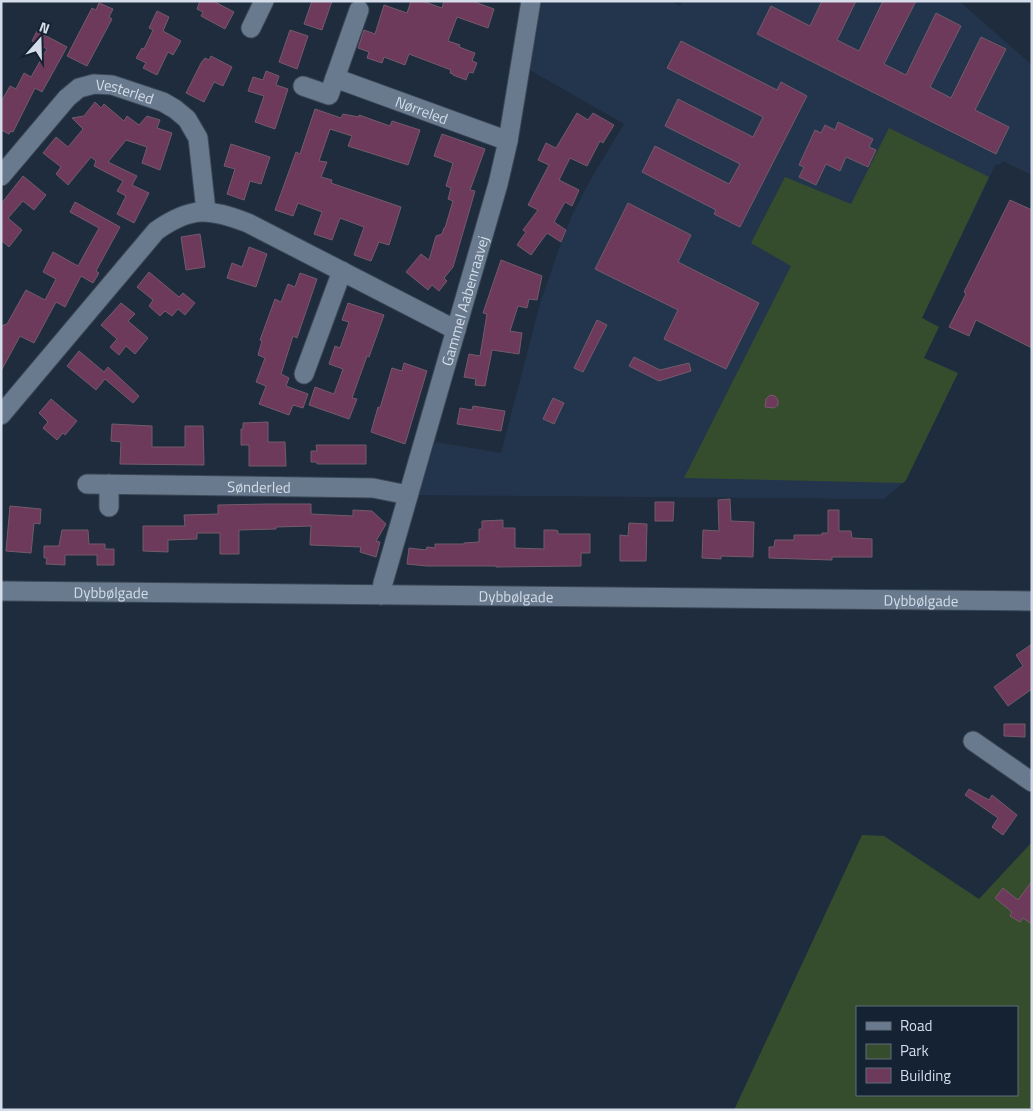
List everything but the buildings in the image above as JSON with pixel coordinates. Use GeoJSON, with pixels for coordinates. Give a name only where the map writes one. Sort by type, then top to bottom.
{"type":"FeatureCollection","features":[{"type":"Feature","properties":{"kind":"street"},"geometry":{"type":"LineString","coordinates":[[251,28],[264,1]]}},
{"type":"Feature","properties":{"kind":"street","name":"Gammel Aabenraavej"},"geometry":{"type":"LineString","coordinates":[[381,595],[498,184],[508,141],[531,1]]}},
{"type":"Feature","properties":{"kind":"street"},"geometry":{"type":"LineString","coordinates":[[303,86],[329,95],[359,10]]}},
{"type":"Feature","properties":{"kind":"street","name":"Nørreled"},"geometry":{"type":"LineString","coordinates":[[335,78],[508,141]]}},
{"type":"Feature","properties":{"kind":"street","name":"Vesterled"},"geometry":{"type":"LineString","coordinates":[[1,176],[67,98],[79,88],[94,84],[112,85],[163,102],[187,119],[198,138],[206,211]]}},
{"type":"Feature","properties":{"kind":"street"},"geometry":{"type":"LineString","coordinates":[[1,415],[156,231],[171,220],[185,214],[206,211],[227,215],[248,223],[456,330]]}},
{"type":"Feature","properties":{"kind":"street"},"geometry":{"type":"LineString","coordinates":[[304,374],[342,271]]}},
{"type":"Feature","properties":{"kind":"street","name":"Sønderled"},"geometry":{"type":"LineString","coordinates":[[87,484],[373,488],[408,495]]}},
{"type":"Feature","properties":{"kind":"street"},"geometry":{"type":"LineString","coordinates":[[109,484],[109,507]]}},
{"type":"Feature","properties":{"kind":"street","name":"Dybbølgade"},"geometry":{"type":"LineString","coordinates":[[1,591],[1032,601]]}},
{"type":"Feature","properties":{"kind":"street"},"geometry":{"type":"LineString","coordinates":[[973,741],[1032,782]]}},
{"type":"Feature","properties":{"kind":"shaded area"},"geometry":{"type":"Polygon","coordinates":[[[542,1],[671,1],[680,6],[683,1],[959,1],[1032,65],[1032,175],[1002,161],[1000,165],[996,164],[922,318],[939,327],[924,358],[958,373],[906,480],[884,499],[419,495],[435,442],[501,453],[541,300],[559,249],[573,213],[624,124],[530,70],[542,1]]]}},
{"type":"Feature","properties":{"kind":"green space"},"geometry":{"type":"Polygon","coordinates":[[[889,128],[989,177],[922,318],[939,327],[924,358],[958,373],[906,480],[903,483],[684,478],[791,266],[751,243],[785,177],[851,204],[889,128]]]}},
{"type":"Feature","properties":{"kind":"green space"},"geometry":{"type":"Polygon","coordinates":[[[862,835],[884,836],[979,899],[1032,842],[1032,1110],[734,1110],[862,835]]]}}]}
